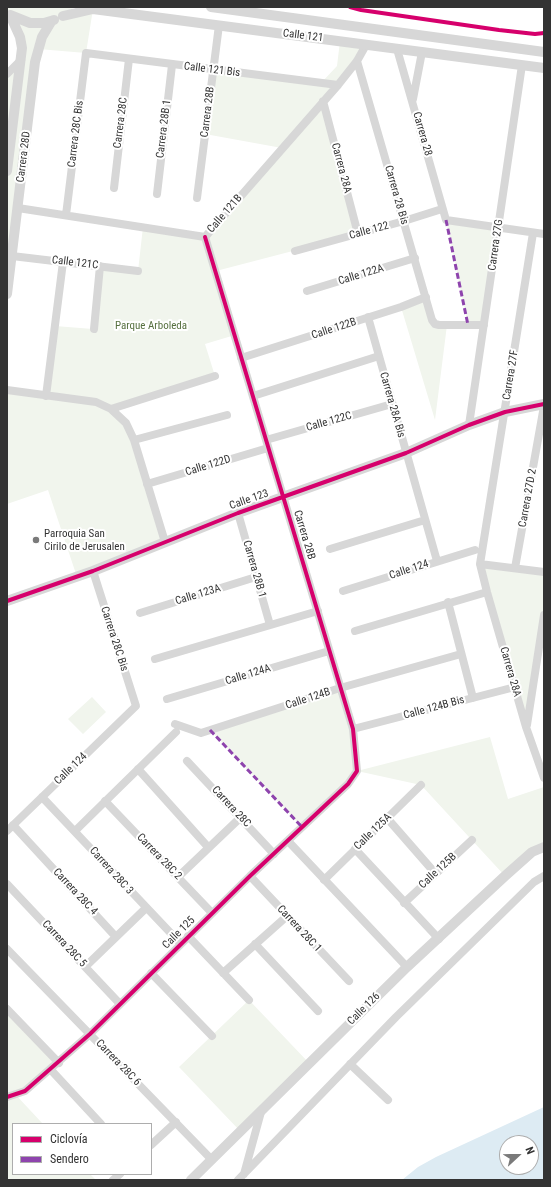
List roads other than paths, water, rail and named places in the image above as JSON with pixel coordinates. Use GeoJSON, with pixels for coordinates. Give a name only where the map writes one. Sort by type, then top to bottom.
{"type":"FeatureCollection","features":[{"type":"Feature","properties":{"kind":"street"},"geometry":{"type":"LineString","coordinates":[[8,14],[30,23],[51,22],[63,16],[74,7]]}},
{"type":"Feature","properties":{"kind":"street","name":"Calle 121"},"geometry":{"type":"LineString","coordinates":[[211,7],[544,52]]}},
{"type":"Feature","properties":{"kind":"street","name":"Calle 121"},"geometry":{"type":"LineString","coordinates":[[63,16],[93,9],[544,68]]}},
{"type":"Feature","properties":{"kind":"street","name":"Carrera 28D"},"geometry":{"type":"LineString","coordinates":[[7,171],[21,60],[20,37],[8,14]]}},
{"type":"Feature","properties":{"kind":"street","name":"Carrera 28D"},"geometry":{"type":"LineString","coordinates":[[7,294],[35,62],[42,37],[51,22]]}},
{"type":"Feature","properties":{"kind":"street","name":"Carrera 28B"},"geometry":{"type":"LineString","coordinates":[[197,198],[219,26]]}},
{"type":"Feature","properties":{"kind":"street","name":"Calle 121B"},"geometry":{"type":"LineString","coordinates":[[18,208],[205,237],[338,85],[357,61],[366,45]]}},
{"type":"Feature","properties":{"kind":"street","name":"Carrera 28"},"geometry":{"type":"LineString","coordinates":[[397,49],[446,220],[498,228]]}},
{"type":"Feature","properties":{"kind":"street"},"geometry":{"type":"LineString","coordinates":[[413,102],[422,52]]}},
{"type":"Feature","properties":{"kind":"street","name":"Calle 121 Bis"},"geometry":{"type":"LineString","coordinates":[[86,53],[338,85]]}},
{"type":"Feature","properties":{"kind":"street","name":"Carrera 28C Bis"},"geometry":{"type":"LineString","coordinates":[[66,215],[86,53]]}},
{"type":"Feature","properties":{"kind":"street","name":"Carrera 28C"},"geometry":{"type":"LineString","coordinates":[[114,188],[129,58]]}},
{"type":"Feature","properties":{"kind":"street"},"geometry":{"type":"LineString","coordinates":[[7,74],[21,60]]}},
{"type":"Feature","properties":{"kind":"street","name":"Carrera 28 Bis"},"geometry":{"type":"LineString","coordinates":[[357,61],[432,320],[434,324],[439,325],[484,325]]}},
{"type":"Feature","properties":{"kind":"street","name":"Carrera 28B 1"},"geometry":{"type":"LineString","coordinates":[[157,194],[172,65]]}},
{"type":"Feature","properties":{"kind":"street","name":"Carrera 27G"},"geometry":{"type":"LineString","coordinates":[[469,425],[522,65]]}},
{"type":"Feature","properties":{"kind":"street","name":"Carrera 28A"},"geometry":{"type":"LineString","coordinates":[[323,102],[358,234]]}},
{"type":"Feature","properties":{"kind":"street","name":"Calle 122"},"geometry":{"type":"LineString","coordinates":[[295,250],[404,221],[442,208]]}},
{"type":"Feature","properties":{"kind":"street"},"geometry":{"type":"LineString","coordinates":[[498,228],[544,234]]}},
{"type":"Feature","properties":{"kind":"street","name":"Carrera 27F"},"geometry":{"type":"LineString","coordinates":[[480,564],[533,233]]}},
{"type":"Feature","properties":{"kind":"street","name":"Carrera 28B"},"geometry":{"type":"LineString","coordinates":[[205,237],[353,729],[357,771]]}},
{"type":"Feature","properties":{"kind":"street","name":"Calle 121C"},"geometry":{"type":"LineString","coordinates":[[12,256],[138,271]]}},
{"type":"Feature","properties":{"kind":"street","name":"Calle 122A"},"geometry":{"type":"LineString","coordinates":[[307,291],[414,258]]}},
{"type":"Feature","properties":{"kind":"street"},"geometry":{"type":"LineString","coordinates":[[46,396],[63,262]]}},
{"type":"Feature","properties":{"kind":"street"},"geometry":{"type":"LineString","coordinates":[[94,330],[100,266]]}},
{"type":"Feature","properties":{"kind":"street","name":"Calle 122B"},"geometry":{"type":"LineString","coordinates":[[241,358],[426,297]]}},
{"type":"Feature","properties":{"kind":"street","name":"Carrera 28A Bis"},"geometry":{"type":"LineString","coordinates":[[368,317],[437,561]]}},
{"type":"Feature","properties":{"kind":"street"},"geometry":{"type":"LineString","coordinates":[[253,396],[379,356]]}},
{"type":"Feature","properties":{"kind":"street"},"geometry":{"type":"LineString","coordinates":[[111,409],[215,376]]}},
{"type":"Feature","properties":{"kind":"street"},"geometry":{"type":"LineString","coordinates":[[7,390],[96,402],[111,409],[126,423],[134,440],[165,542]]}},
{"type":"Feature","properties":{"kind":"street","name":"Calle 122C"},"geometry":{"type":"LineString","coordinates":[[267,444],[392,404]]}},
{"type":"Feature","properties":{"kind":"street","name":"Calle 123"},"geometry":{"type":"LineString","coordinates":[[10,598],[93,571],[238,513],[406,453],[469,425],[505,412],[544,405]]}},
{"type":"Feature","properties":{"kind":"street","name":"Carrera 27D 2"},"geometry":{"type":"LineString","coordinates":[[515,568],[544,405]]}},
{"type":"Feature","properties":{"kind":"street"},"geometry":{"type":"LineString","coordinates":[[134,440],[227,415]]}},
{"type":"Feature","properties":{"kind":"street","name":"Calle 122D"},"geometry":{"type":"LineString","coordinates":[[147,484],[267,444]]}},
{"type":"Feature","properties":{"kind":"street","name":"Carrera 28B 1"},"geometry":{"type":"LineString","coordinates":[[238,513],[270,625]]}},
{"type":"Feature","properties":{"kind":"street"},"geometry":{"type":"LineString","coordinates":[[330,549],[425,520]]}},
{"type":"Feature","properties":{"kind":"street","name":"Calle 124"},"geometry":{"type":"LineString","coordinates":[[343,590],[475,550]]}},
{"type":"Feature","properties":{"kind":"street"},"geometry":{"type":"LineString","coordinates":[[480,564],[544,572]]}},
{"type":"Feature","properties":{"kind":"street","name":"Carrera 28A"},"geometry":{"type":"LineString","coordinates":[[480,564],[526,728],[544,778]]}},
{"type":"Feature","properties":{"kind":"street","name":"Carrera 28C Bis"},"geometry":{"type":"LineString","coordinates":[[93,571],[136,706]]}},
{"type":"Feature","properties":{"kind":"street","name":"Calle 123A"},"geometry":{"type":"LineString","coordinates":[[140,613],[256,577]]}},
{"type":"Feature","properties":{"kind":"street"},"geometry":{"type":"LineString","coordinates":[[355,632],[448,602],[487,592]]}},
{"type":"Feature","properties":{"kind":"street"},"geometry":{"type":"LineString","coordinates":[[448,602],[473,698]]}},
{"type":"Feature","properties":{"kind":"street"},"geometry":{"type":"LineString","coordinates":[[155,659],[318,611]]}},
{"type":"Feature","properties":{"kind":"street"},"geometry":{"type":"LineString","coordinates":[[526,728],[544,615]]}},
{"type":"Feature","properties":{"kind":"street","name":"Calle 124A"},"geometry":{"type":"LineString","coordinates":[[167,700],[329,651]]}},
{"type":"Feature","properties":{"kind":"street","name":"Calle 124B"},"geometry":{"type":"LineString","coordinates":[[138,769],[175,728],[201,733],[340,688],[461,654]]}},
{"type":"Feature","properties":{"kind":"street","name":"Calle 124B Bis"},"geometry":{"type":"LineString","coordinates":[[353,729],[514,687]]}},
{"type":"Feature","properties":{"kind":"street","name":"Calle 124"},"geometry":{"type":"LineString","coordinates":[[10,828],[136,706]]}},
{"type":"Feature","properties":{"kind":"street","name":"Carrera 28C"},"geometry":{"type":"LineString","coordinates":[[187,761],[274,854]]}},
{"type":"Feature","properties":{"kind":"street"},"geometry":{"type":"LineString","coordinates":[[75,831],[138,769],[208,847]]}},
{"type":"Feature","properties":{"kind":"street","name":"Calle 125"},"geometry":{"type":"LineString","coordinates":[[7,1097],[25,1091],[59,1063],[250,876],[348,784],[357,771]]}},
{"type":"Feature","properties":{"kind":"street","name":"Calle 125A"},"geometry":{"type":"LineString","coordinates":[[324,880],[421,785]]}},
{"type":"Feature","properties":{"kind":"street","name":"Carrera 28C 3"},"geometry":{"type":"LineString","coordinates":[[42,797],[146,909],[181,944]]}},
{"type":"Feature","properties":{"kind":"street","name":"Carrera 28C 2"},"geometry":{"type":"LineString","coordinates":[[106,801],[212,913]]}},
{"type":"Feature","properties":{"kind":"street"},"geometry":{"type":"LineString","coordinates":[[178,877],[240,818]]}},
{"type":"Feature","properties":{"kind":"street"},"geometry":{"type":"LineString","coordinates":[[387,818],[435,873]]}},
{"type":"Feature","properties":{"kind":"street","name":"Carrera 28C 4"},"geometry":{"type":"LineString","coordinates":[[10,828],[33,848],[116,937]]}},
{"type":"Feature","properties":{"kind":"street","name":"Calle 125B"},"geometry":{"type":"LineString","coordinates":[[404,903],[472,840]]}},
{"type":"Feature","properties":{"kind":"street"},"geometry":{"type":"LineString","coordinates":[[288,841],[407,967]]}},
{"type":"Feature","properties":{"kind":"street","name":"Calle 126"},"geometry":{"type":"LineString","coordinates":[[191,1180],[407,967],[532,852],[544,847]]}},
{"type":"Feature","properties":{"kind":"street"},"geometry":{"type":"LineString","coordinates":[[355,850],[439,939]]}},
{"type":"Feature","properties":{"kind":"street","name":"Carrera 28C 1"},"geometry":{"type":"LineString","coordinates":[[250,876],[286,916],[349,981]]}},
{"type":"Feature","properties":{"kind":"street"},"geometry":{"type":"LineString","coordinates":[[241,1178],[350,1064],[464,949],[534,882],[544,876]]}},
{"type":"Feature","properties":{"kind":"street","name":"Carrera 28C 5"},"geometry":{"type":"LineString","coordinates":[[7,884],[86,966],[120,1004]]}},
{"type":"Feature","properties":{"kind":"street"},"geometry":{"type":"LineString","coordinates":[[86,966],[146,909]]}},
{"type":"Feature","properties":{"kind":"street"},"geometry":{"type":"LineString","coordinates":[[223,973],[286,916]]}},
{"type":"Feature","properties":{"kind":"street"},"geometry":{"type":"LineString","coordinates":[[188,936],[249,1000]]}},
{"type":"Feature","properties":{"kind":"street"},"geometry":{"type":"LineString","coordinates":[[255,944],[318,1011]]}},
{"type":"Feature","properties":{"kind":"street","name":"Carrera 28C 6"},"geometry":{"type":"LineString","coordinates":[[7,950],[212,1160]]}},
{"type":"Feature","properties":{"kind":"street"},"geometry":{"type":"LineString","coordinates":[[151,973],[212,1036]]}},
{"type":"Feature","properties":{"kind":"street"},"geometry":{"type":"LineString","coordinates":[[7,1009],[59,1063]]}},
{"type":"Feature","properties":{"kind":"street"},"geometry":{"type":"LineString","coordinates":[[350,1064],[388,1100]]}},
{"type":"Feature","properties":{"kind":"street"},"geometry":{"type":"LineString","coordinates":[[51,1070],[100,1123]]}},
{"type":"Feature","properties":{"kind":"street"},"geometry":{"type":"LineString","coordinates":[[241,1178],[261,1112]]}},
{"type":"Feature","properties":{"kind":"street"},"geometry":{"type":"LineString","coordinates":[[152,1144],[176,1122]]}},
{"type":"Feature","properties":{"kind":"place","name":"Parroquia San Cirilo de Jerusalen"},"geometry":{"type":"Point","coordinates":[36,540]}},
{"type":"Feature","properties":{"kind":"park label","name":"Parque Arboleda"},"geometry":{"type":"Point","coordinates":[151,326]}}]}
